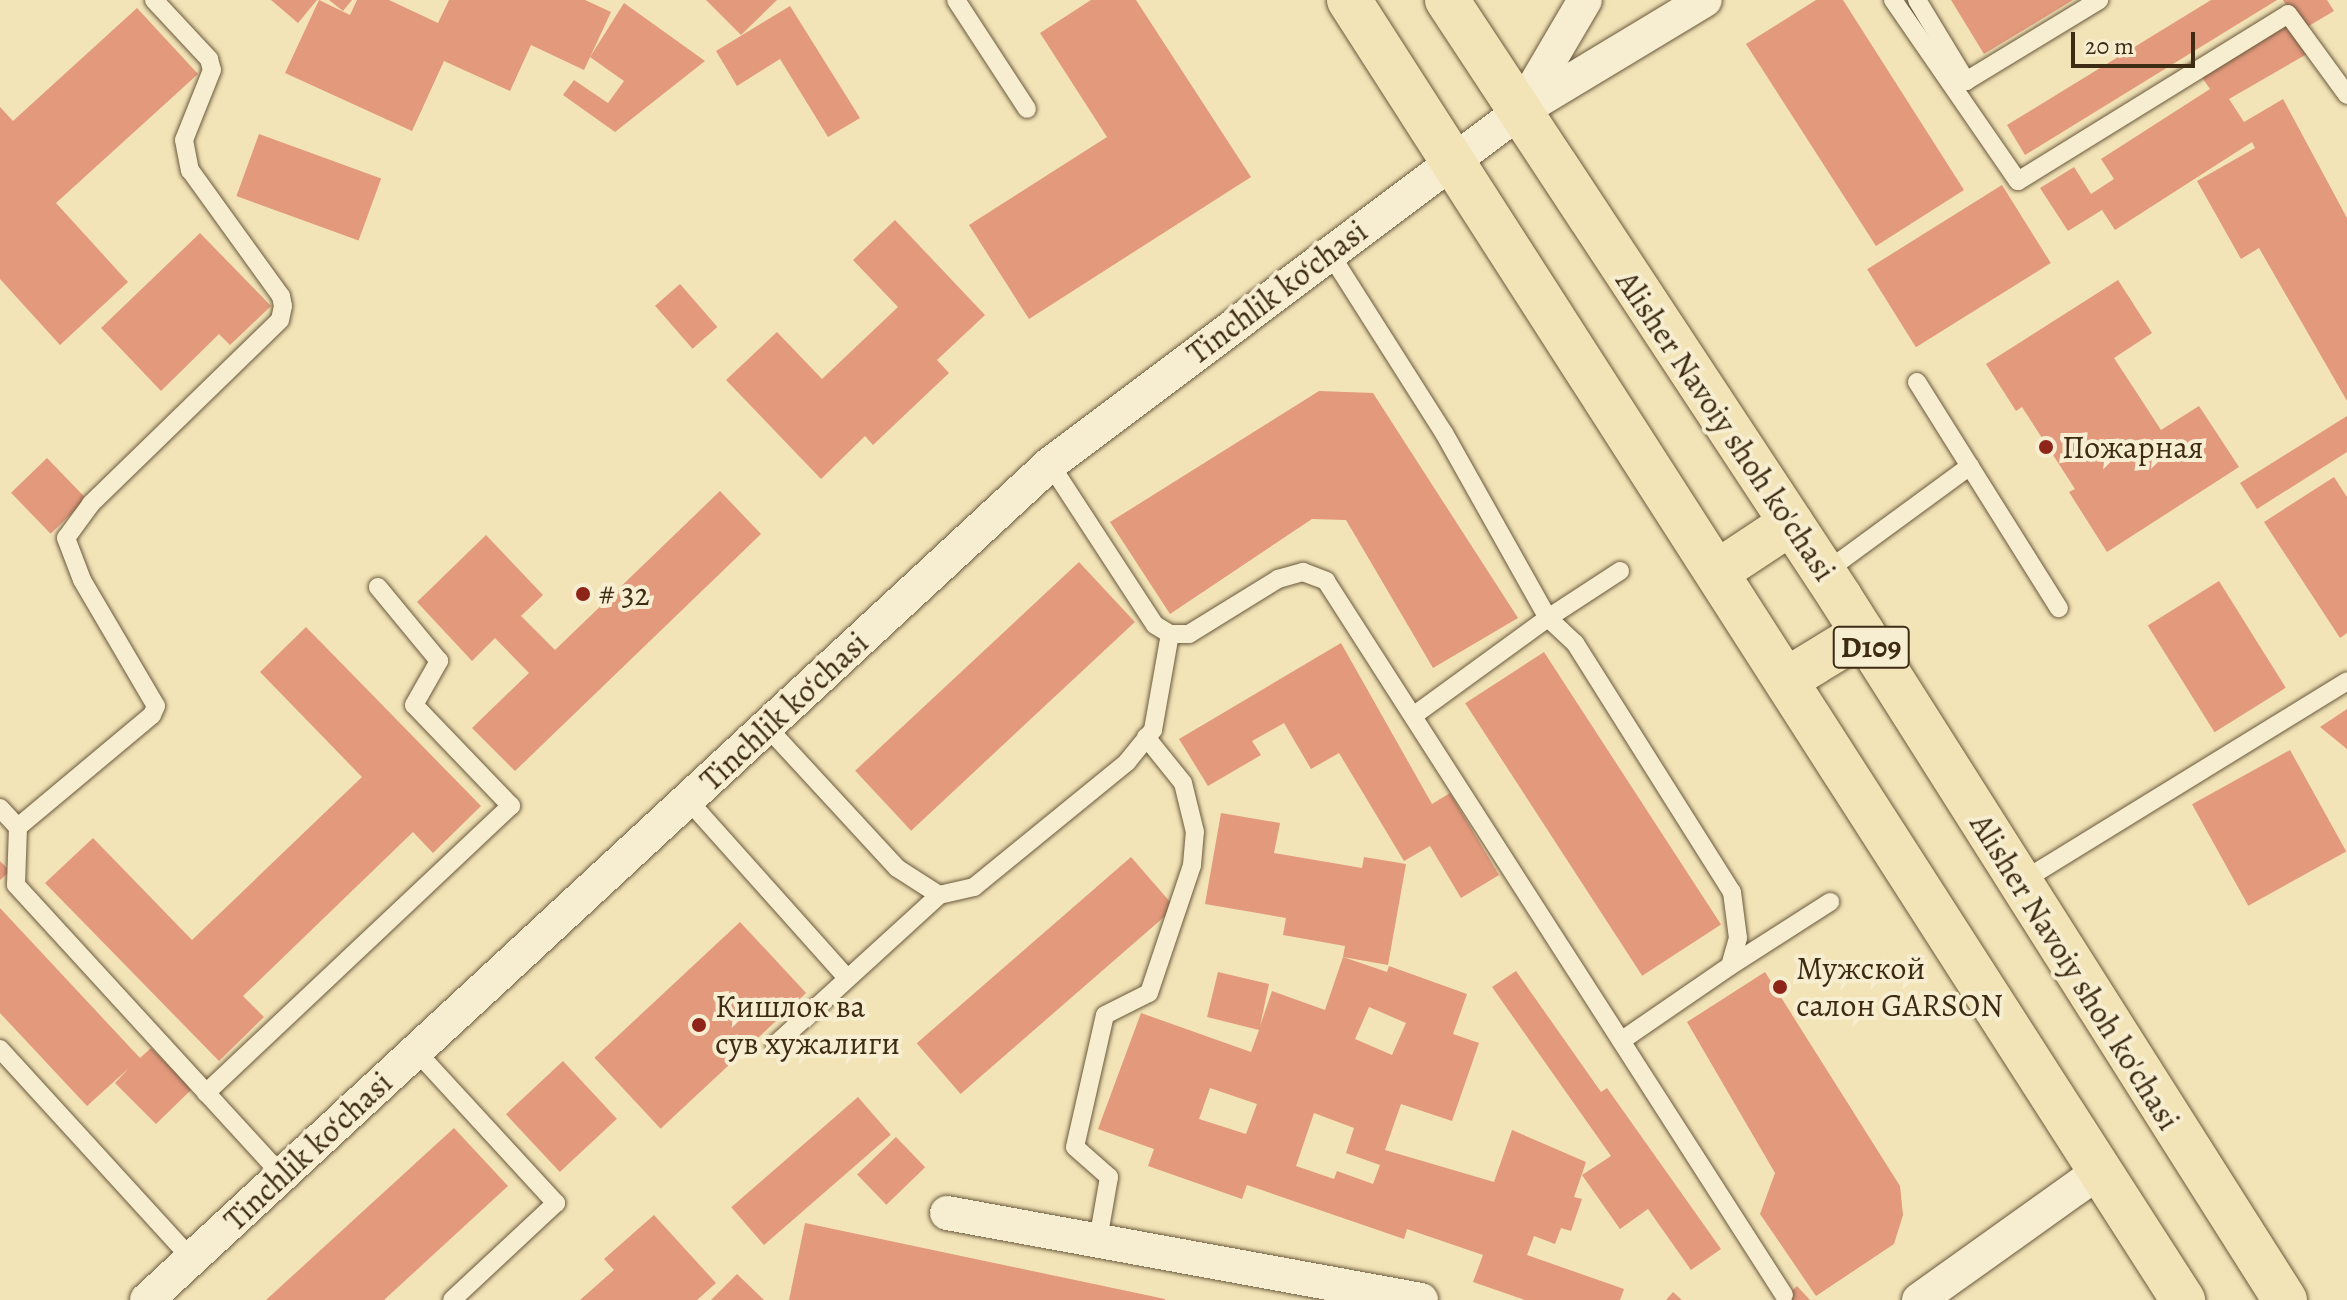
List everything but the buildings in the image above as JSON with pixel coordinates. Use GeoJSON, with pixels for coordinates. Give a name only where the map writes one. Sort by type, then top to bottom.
{"type":"FeatureCollection","features":[{"type":"Feature","properties":{"kind":"main road","name":"D109"},"geometry":{"type":"LineString","coordinates":[[1349,0],[2183,1300]]}},
{"type":"Feature","properties":{"kind":"main road","name":"Alisher Navoiy shoh ko'chasi"},"geometry":{"type":"LineString","coordinates":[[1447,0],[1863,633],[2017,883],[2285,1300]]}},
{"type":"Feature","properties":{"kind":"main road"},"geometry":{"type":"LineString","coordinates":[[1717,572],[1791,523]]}},
{"type":"Feature","properties":{"kind":"main road"},"geometry":{"type":"LineString","coordinates":[[1786,680],[1863,633]]}},
{"type":"Feature","properties":{"kind":"street"},"geometry":{"type":"LineString","coordinates":[[1519,112],[1585,0]]}},
{"type":"Feature","properties":{"kind":"street","name":"Tinchlik kо‘chasi"},"geometry":{"type":"LineString","coordinates":[[147,1300],[1050,464],[1519,112],[1705,0]]}},
{"type":"Feature","properties":{"kind":"street"},"geometry":{"type":"LineString","coordinates":[[1919,1300],[2100,1171]]}},
{"type":"Feature","properties":{"kind":"street"},"geometry":{"type":"LineString","coordinates":[[947,1213],[1421,1300]]}},
{"type":"Feature","properties":{"kind":"lane"},"geometry":{"type":"LineString","coordinates":[[18,827],[152,715],[156,706],[82,580],[66,538],[91,504],[280,320],[283,306],[190,170],[184,140],[212,70],[209,59],[154,0]]}},
{"type":"Feature","properties":{"kind":"lane"},"geometry":{"type":"LineString","coordinates":[[956,0],[1027,109]]}},
{"type":"Feature","properties":{"kind":"lane"},"geometry":{"type":"LineString","coordinates":[[1893,0],[2018,181],[2288,14],[2347,95]]}},
{"type":"Feature","properties":{"kind":"lane"},"geometry":{"type":"LineString","coordinates":[[1917,0],[1966,81],[2099,0]]}},
{"type":"Feature","properties":{"kind":"lane"},"geometry":{"type":"LineString","coordinates":[[1329,252],[1444,433],[1548,618],[1575,643],[1732,892],[1738,938],[1730,966]]}},
{"type":"Feature","properties":{"kind":"lane"},"geometry":{"type":"LineString","coordinates":[[1917,382],[2059,608]]}},
{"type":"Feature","properties":{"kind":"lane"},"geometry":{"type":"LineString","coordinates":[[1050,464],[1155,625],[1170,634],[1189,634],[1278,579],[1303,572],[1326,581],[1784,1295]]}},
{"type":"Feature","properties":{"kind":"lane"},"geometry":{"type":"LineString","coordinates":[[1824,573],[1970,466]]}},
{"type":"Feature","properties":{"kind":"lane"},"geometry":{"type":"LineString","coordinates":[[1413,716],[1548,618],[1620,571]]}},
{"type":"Feature","properties":{"kind":"lane"},"geometry":{"type":"LineString","coordinates":[[206,1093],[511,806],[414,705],[439,661],[378,587]]}},
{"type":"Feature","properties":{"kind":"lane"},"geometry":{"type":"LineString","coordinates":[[775,1045],[939,895],[974,887],[1127,762],[1153,730],[1170,634]]}},
{"type":"Feature","properties":{"kind":"lane"},"geometry":{"type":"LineString","coordinates":[[2017,883],[2347,681]]}},
{"type":"Feature","properties":{"kind":"lane"},"geometry":{"type":"LineString","coordinates":[[767,727],[897,868],[939,895]]}},
{"type":"Feature","properties":{"kind":"lane"},"geometry":{"type":"LineString","coordinates":[[1098,1240],[1109,1177],[1075,1147],[1105,1015],[1149,993],[1192,865],[1195,832],[1183,783],[1146,737]]}},
{"type":"Feature","properties":{"kind":"lane"},"geometry":{"type":"LineString","coordinates":[[688,800],[847,978]]}},
{"type":"Feature","properties":{"kind":"lane"},"geometry":{"type":"LineString","coordinates":[[0,808],[18,827],[16,885],[282,1175]]}},
{"type":"Feature","properties":{"kind":"lane"},"geometry":{"type":"LineString","coordinates":[[1621,1041],[1830,902]]}},
{"type":"Feature","properties":{"kind":"lane"},"geometry":{"type":"LineString","coordinates":[[0,1049],[192,1259]]}},
{"type":"Feature","properties":{"kind":"lane"},"geometry":{"type":"LineString","coordinates":[[416,1051],[556,1203],[452,1300]]}},
{"type":"Feature","properties":{"kind":"place","name":"Пожарная"},"geometry":{"type":"Point","coordinates":[2046,447]}},
{"type":"Feature","properties":{"kind":"place","name":"# 32"},"geometry":{"type":"Point","coordinates":[583,594]}},
{"type":"Feature","properties":{"kind":"place","name":"Мужской салон GARSON"},"geometry":{"type":"Point","coordinates":[1780,987]}},
{"type":"Feature","properties":{"kind":"place","name":"Кишлок ва сув хужалиги"},"geometry":{"type":"Point","coordinates":[699,1025]}}]}
